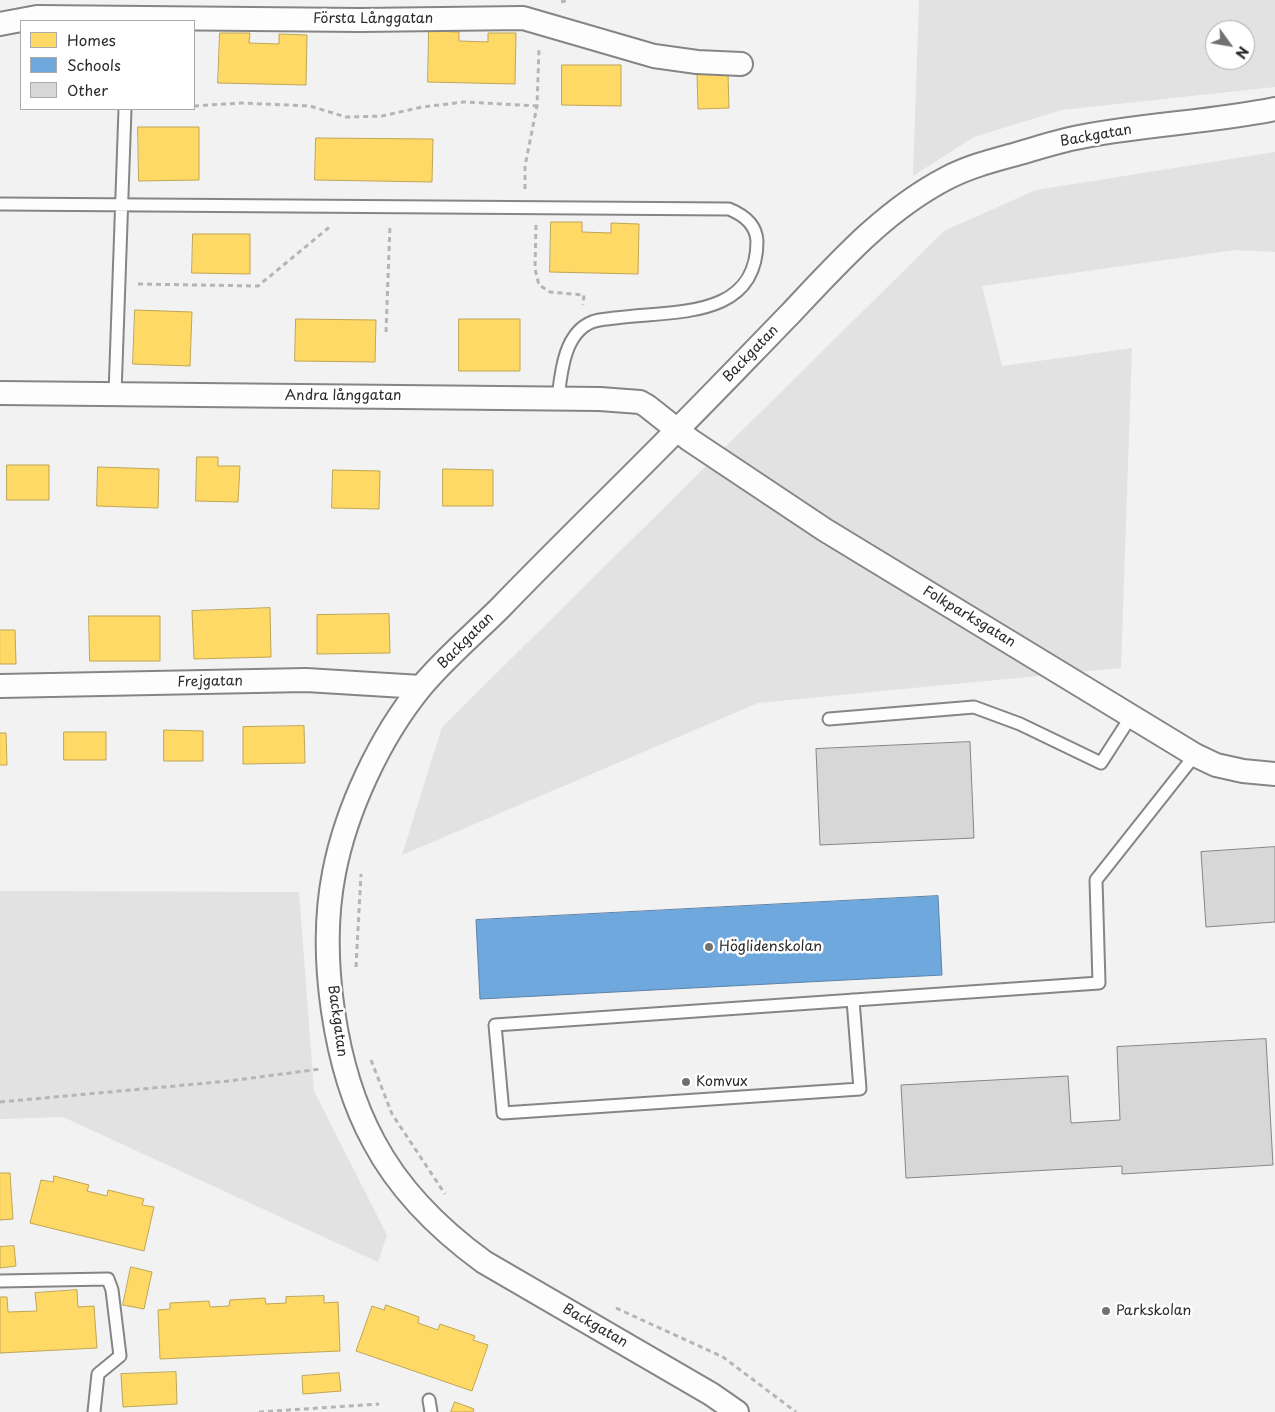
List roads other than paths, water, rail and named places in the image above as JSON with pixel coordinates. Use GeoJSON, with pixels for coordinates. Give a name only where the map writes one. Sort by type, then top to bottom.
{"type":"FeatureCollection","features":[{"type":"Feature","properties":{"kind":"street","name":"Första Långgatan"},"geometry":{"type":"LineString","coordinates":[[21,20],[37,17],[127,20],[523,18],[654,56],[696,62],[741,64]]}},
{"type":"Feature","properties":{"kind":"street","name":"Första Långgatan"},"geometry":{"type":"LineString","coordinates":[[0,24],[20,20]]}},
{"type":"Feature","properties":{"kind":"street","name":"Backgatan"},"geometry":{"type":"LineString","coordinates":[[737,1412],[712,1394],[484,1262],[456,1241],[430,1217],[397,1178],[373,1142],[354,1097],[343,1064],[334,1019],[328,941],[334,872],[345,832],[363,784],[386,738],[421,687],[677,430],[852,248],[900,208],[946,178],[970,167],[1072,139],[1275,109]]}},
{"type":"Feature","properties":{"kind":"street","name":"Andra långgatan"},"geometry":{"type":"LineString","coordinates":[[0,393],[558,398],[640,402],[677,430]]}},
{"type":"Feature","properties":{"kind":"street","name":"Folkparksgatan"},"geometry":{"type":"LineString","coordinates":[[677,430],[825,530],[1130,718],[1216,765],[1243,772],[1275,774]]}},
{"type":"Feature","properties":{"kind":"street","name":"Frejgatan"},"geometry":{"type":"LineString","coordinates":[[0,686],[306,680],[421,687]]}},
{"type":"Feature","properties":{"kind":"lane"},"geometry":{"type":"LineString","coordinates":[[115,394],[125,110]]}},
{"type":"Feature","properties":{"kind":"lane"},"geometry":{"type":"LineString","coordinates":[[0,204],[730,209],[745,215],[756,232],[757,258],[740,291],[713,305],[689,312],[630,316],[592,322],[573,338],[562,367],[558,398]]}},
{"type":"Feature","properties":{"kind":"lane"},"geometry":{"type":"LineString","coordinates":[[829,719],[974,707],[1020,724],[1101,763],[1130,718]]}},
{"type":"Feature","properties":{"kind":"lane"},"geometry":{"type":"LineString","coordinates":[[853,1000],[860,1088],[503,1113],[495,1026],[853,1000],[1099,983],[1096,880],[1195,755]]}},
{"type":"Feature","properties":{"kind":"lane"},"geometry":{"type":"LineString","coordinates":[[0,1281],[108,1279],[112,1290],[120,1356],[98,1374],[94,1412]]}},
{"type":"Feature","properties":{"kind":"lane"},"geometry":{"type":"LineString","coordinates":[[429,1400],[431,1412]]}},
{"type":"Feature","properties":{"kind":"place","name":"Höglidenskolan"},"geometry":{"type":"Point","coordinates":[709,947]}},
{"type":"Feature","properties":{"kind":"place","name":"Komvux"},"geometry":{"type":"Point","coordinates":[686,1082]}},
{"type":"Feature","properties":{"kind":"place","name":"Parkskolan"},"geometry":{"type":"Point","coordinates":[1106,1311]}}]}
